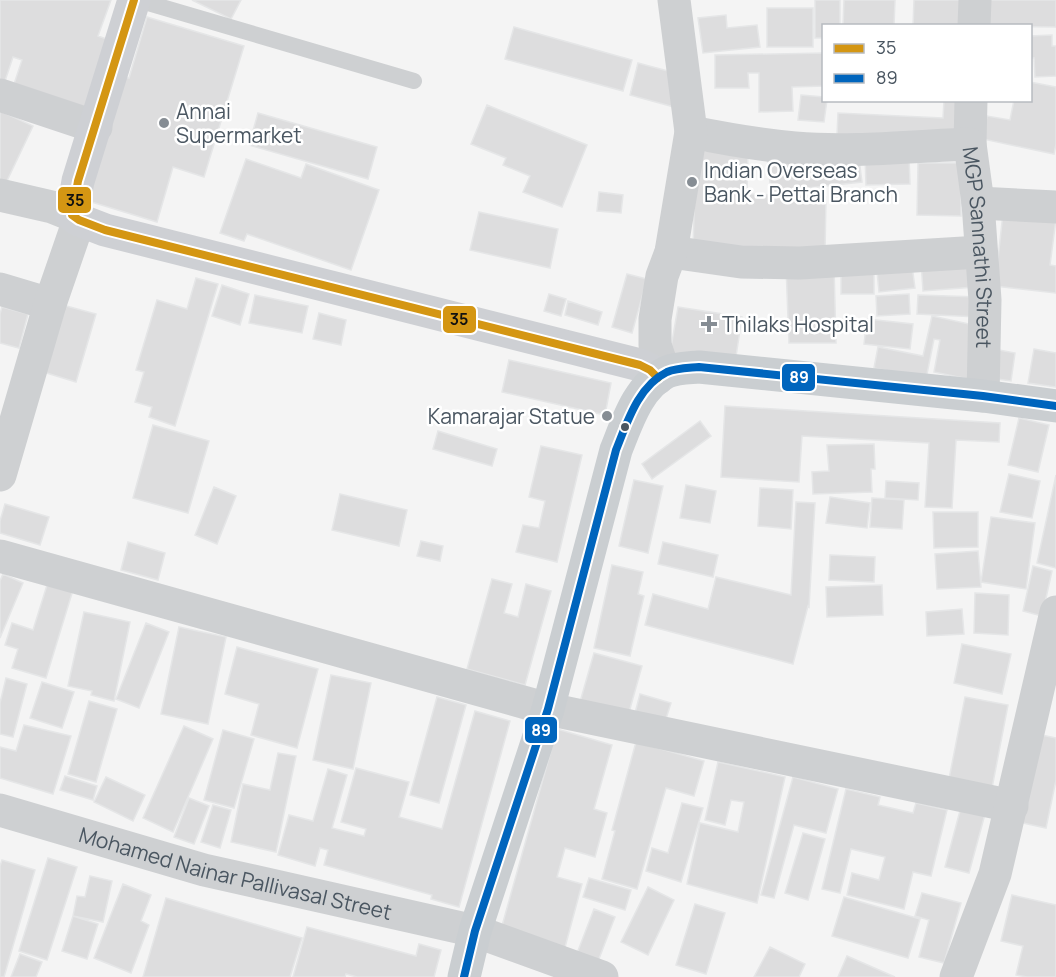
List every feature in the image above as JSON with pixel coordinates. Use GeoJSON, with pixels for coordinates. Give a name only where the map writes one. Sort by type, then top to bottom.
{"type":"FeatureCollection","features":[{"type":"Feature","properties":{"kind":"main road"},"geometry":{"type":"LineString","coordinates":[[464,977],[475,931],[548,709],[616,450],[633,409],[650,385],[663,375],[699,367],[983,396],[1056,406]]}},
{"type":"Feature","properties":{"kind":"street"},"geometry":{"type":"LineString","coordinates":[[0,475],[75,218],[78,182],[136,0]]}},
{"type":"Feature","properties":{"kind":"street"},"geometry":{"type":"LineString","coordinates":[[663,375],[654,334],[662,276],[671,252],[691,132],[674,0]]}},
{"type":"Feature","properties":{"kind":"street"},"geometry":{"type":"LineString","coordinates":[[974,24],[975,0]]}},
{"type":"Feature","properties":{"kind":"street"},"geometry":{"type":"LineString","coordinates":[[0,95],[96,127]]}},
{"type":"Feature","properties":{"kind":"street","name":"MGP Sannathi Street"},"geometry":{"type":"LineString","coordinates":[[971,102],[970,144],[978,203],[985,300],[983,396]]}},
{"type":"Feature","properties":{"kind":"street"},"geometry":{"type":"LineString","coordinates":[[691,132],[743,142],[798,148],[970,144]]}},
{"type":"Feature","properties":{"kind":"street"},"geometry":{"type":"LineString","coordinates":[[0,195],[52,207],[105,230],[640,365],[663,375]]}},
{"type":"Feature","properties":{"kind":"street"},"geometry":{"type":"LineString","coordinates":[[978,203],[1056,207]]}},
{"type":"Feature","properties":{"kind":"street"},"geometry":{"type":"LineString","coordinates":[[671,252],[741,262],[800,263],[980,252]]}},
{"type":"Feature","properties":{"kind":"street"},"geometry":{"type":"LineString","coordinates":[[0,290],[50,304]]}},
{"type":"Feature","properties":{"kind":"street"},"geometry":{"type":"LineString","coordinates":[[0,556],[548,709],[1012,806]]}},
{"type":"Feature","properties":{"kind":"street"},"geometry":{"type":"LineString","coordinates":[[956,977],[995,874],[1056,612]]}},
{"type":"Feature","properties":{"kind":"street","name":"Mohamed Nainar Pallivasal Street"},"geometry":{"type":"LineString","coordinates":[[0,810],[204,870],[475,931],[602,977]]}},
{"type":"Feature","properties":{"kind":"lane"},"geometry":{"type":"LineString","coordinates":[[136,0],[414,81]]}},
{"type":"Feature","properties":{"kind":"building"},"geometry":{"type":"Polygon","coordinates":[[[0,0],[111,0],[98,36],[115,42],[91,113],[13,87],[22,60],[13,57],[3,87],[0,86],[0,0]]]}},
{"type":"Feature","properties":{"kind":"building"},"geometry":{"type":"Polygon","coordinates":[[[192,0],[241,0],[231,19],[192,0]]]}},
{"type":"Feature","properties":{"kind":"building"},"geometry":{"type":"Polygon","coordinates":[[[815,0],[840,0],[840,24],[822,24],[822,38],[815,38],[815,0]]]}},
{"type":"Feature","properties":{"kind":"building"},"geometry":{"type":"Polygon","coordinates":[[[844,0],[895,0],[894,24],[843,24],[844,0]]]}},
{"type":"Feature","properties":{"kind":"building"},"geometry":{"type":"Polygon","coordinates":[[[914,0],[969,0],[968,24],[913,24],[914,0]]]}},
{"type":"Feature","properties":{"kind":"building"},"geometry":{"type":"Polygon","coordinates":[[[984,0],[1056,0],[1056,27],[1032,27],[1032,24],[984,24],[984,0]]]}},
{"type":"Feature","properties":{"kind":"building"},"geometry":{"type":"Polygon","coordinates":[[[767,8],[813,8],[813,47],[767,47],[767,8]]]}},
{"type":"Feature","properties":{"kind":"building"},"geometry":{"type":"Polygon","coordinates":[[[726,15],[727,28],[757,25],[760,47],[703,53],[698,18],[726,15]]]}},
{"type":"Feature","properties":{"kind":"building","name":"Annai Supermarket"},"geometry":{"type":"Polygon","coordinates":[[[147,17],[244,46],[204,177],[173,167],[157,222],[85,200],[122,76],[129,78],[147,17]]]}},
{"type":"Feature","properties":{"kind":"building"},"geometry":{"type":"Polygon","coordinates":[[[514,27],[632,60],[623,91],[505,59],[514,27]]]}},
{"type":"Feature","properties":{"kind":"building"},"geometry":{"type":"Polygon","coordinates":[[[1052,35],[1052,46],[1056,46],[1056,76],[1035,77],[1032,36],[1052,35]]]}},
{"type":"Feature","properties":{"kind":"building"},"geometry":{"type":"Polygon","coordinates":[[[822,53],[822,86],[792,87],[793,111],[759,112],[759,73],[748,73],[749,88],[715,88],[715,55],[822,53]]]}},
{"type":"Feature","properties":{"kind":"building"},"geometry":{"type":"Polygon","coordinates":[[[638,63],[683,75],[674,107],[630,95],[638,63]]]}},
{"type":"Feature","properties":{"kind":"building"},"geometry":{"type":"Polygon","coordinates":[[[1032,82],[1056,87],[1054,154],[983,139],[987,116],[1010,120],[1014,102],[1032,102],[1032,82]]]}},
{"type":"Feature","properties":{"kind":"building"},"geometry":{"type":"Polygon","coordinates":[[[801,95],[822,97],[822,102],[827,102],[824,122],[798,120],[801,95]]]}},
{"type":"Feature","properties":{"kind":"building"},"geometry":{"type":"Polygon","coordinates":[[[944,102],[965,102],[963,142],[837,135],[838,113],[943,118],[944,102]]]}},
{"type":"Feature","properties":{"kind":"building"},"geometry":{"type":"Polygon","coordinates":[[[487,105],[587,145],[562,207],[523,192],[530,176],[503,165],[506,158],[471,144],[487,105]]]}},
{"type":"Feature","properties":{"kind":"building"},"geometry":{"type":"Polygon","coordinates":[[[0,111],[33,126],[5,185],[0,183],[0,111]]]}},
{"type":"Feature","properties":{"kind":"building"},"geometry":{"type":"Polygon","coordinates":[[[258,113],[377,147],[368,179],[249,145],[258,113]]]}},
{"type":"Feature","properties":{"kind":"building"},"geometry":{"type":"Polygon","coordinates":[[[696,151],[748,152],[747,194],[826,197],[825,253],[693,249],[696,151]]]}},
{"type":"Feature","properties":{"kind":"building"},"geometry":{"type":"Polygon","coordinates":[[[909,155],[910,184],[866,185],[865,156],[909,155]]]}},
{"type":"Feature","properties":{"kind":"building"},"geometry":{"type":"Polygon","coordinates":[[[767,156],[859,159],[862,182],[771,192],[767,156]]]}},
{"type":"Feature","properties":{"kind":"building"},"geometry":{"type":"Polygon","coordinates":[[[246,159],[301,178],[306,164],[379,190],[351,270],[247,234],[244,241],[220,233],[246,159]]]}},
{"type":"Feature","properties":{"kind":"building"},"geometry":{"type":"Polygon","coordinates":[[[918,163],[961,163],[961,216],[917,215],[918,163]]]}},
{"type":"Feature","properties":{"kind":"building"},"geometry":{"type":"Polygon","coordinates":[[[599,192],[623,195],[621,213],[597,211],[599,192]]]}},
{"type":"Feature","properties":{"kind":"building"},"geometry":{"type":"Polygon","coordinates":[[[479,212],[558,229],[550,268],[470,250],[479,212]]]}},
{"type":"Feature","properties":{"kind":"building"},"geometry":{"type":"Polygon","coordinates":[[[1003,213],[1056,219],[1050,265],[1056,266],[1056,293],[995,286],[1003,213]]]}},
{"type":"Feature","properties":{"kind":"building"},"geometry":{"type":"Polygon","coordinates":[[[911,258],[915,288],[879,292],[876,261],[911,258]]]}},
{"type":"Feature","properties":{"kind":"building"},"geometry":{"type":"Polygon","coordinates":[[[972,258],[975,287],[923,291],[921,262],[972,258]]]}},
{"type":"Feature","properties":{"kind":"building"},"geometry":{"type":"Polygon","coordinates":[[[874,263],[874,294],[841,294],[841,264],[874,263]]]}},
{"type":"Feature","properties":{"kind":"building"},"geometry":{"type":"Polygon","coordinates":[[[834,266],[836,343],[789,343],[786,267],[834,266]]]}},
{"type":"Feature","properties":{"kind":"building"},"geometry":{"type":"Polygon","coordinates":[[[627,274],[647,279],[632,333],[612,327],[627,274]]]}},
{"type":"Feature","properties":{"kind":"building"},"geometry":{"type":"Polygon","coordinates":[[[196,278],[218,284],[175,426],[149,417],[152,407],[135,402],[144,372],[136,370],[157,300],[187,309],[196,278]]]}},
{"type":"Feature","properties":{"kind":"building"},"geometry":{"type":"Polygon","coordinates":[[[222,285],[249,294],[240,325],[212,316],[222,285]]]}},
{"type":"Feature","properties":{"kind":"building"},"geometry":{"type":"Polygon","coordinates":[[[549,294],[566,299],[561,316],[544,311],[549,294]]]}},
{"type":"Feature","properties":{"kind":"building"},"geometry":{"type":"Polygon","coordinates":[[[909,294],[910,314],[877,316],[876,296],[909,294]]]}},
{"type":"Feature","properties":{"kind":"building"},"geometry":{"type":"Polygon","coordinates":[[[255,295],[308,306],[302,333],[249,323],[255,295]]]}},
{"type":"Feature","properties":{"kind":"building"},"geometry":{"type":"Polygon","coordinates":[[[918,295],[979,297],[978,317],[917,314],[918,295]]]}},
{"type":"Feature","properties":{"kind":"building"},"geometry":{"type":"Polygon","coordinates":[[[568,301],[602,312],[598,325],[565,315],[568,301]]]}},
{"type":"Feature","properties":{"kind":"building"},"geometry":{"type":"Polygon","coordinates":[[[59,304],[96,314],[76,382],[40,371],[59,304]]]}},
{"type":"Feature","properties":{"kind":"building"},"geometry":{"type":"Polygon","coordinates":[[[2,307],[28,314],[19,348],[0,343],[2,307]]]}},
{"type":"Feature","properties":{"kind":"building"},"geometry":{"type":"Polygon","coordinates":[[[678,307],[742,317],[735,363],[670,353],[678,307]]]}},
{"type":"Feature","properties":{"kind":"building"},"geometry":{"type":"Polygon","coordinates":[[[319,313],[346,320],[341,345],[313,339],[319,313]]]}},
{"type":"Feature","properties":{"kind":"building"},"geometry":{"type":"Polygon","coordinates":[[[932,316],[983,327],[973,380],[934,372],[940,340],[934,339],[926,379],[874,368],[878,347],[923,356],[932,316]]]}},
{"type":"Feature","properties":{"kind":"building"},"geometry":{"type":"Polygon","coordinates":[[[867,319],[913,324],[910,349],[864,344],[867,319]]]}},
{"type":"Feature","properties":{"kind":"building"},"geometry":{"type":"Polygon","coordinates":[[[994,349],[1015,353],[1011,381],[990,378],[994,349]]]}},
{"type":"Feature","properties":{"kind":"building"},"geometry":{"type":"Polygon","coordinates":[[[1034,349],[1056,353],[1056,387],[1028,383],[1034,349]]]}},
{"type":"Feature","properties":{"kind":"building"},"geometry":{"type":"Polygon","coordinates":[[[509,360],[611,383],[605,415],[502,392],[509,360]]]}},
{"type":"Feature","properties":{"kind":"building"},"geometry":{"type":"Polygon","coordinates":[[[725,406],[1000,423],[999,442],[956,440],[952,508],[925,507],[929,443],[802,436],[799,482],[721,477],[725,406]]]}},
{"type":"Feature","properties":{"kind":"building"},"geometry":{"type":"Polygon","coordinates":[[[1019,418],[1049,425],[1038,472],[1008,465],[1019,418]]]}},
{"type":"Feature","properties":{"kind":"building"},"geometry":{"type":"Polygon","coordinates":[[[700,421],[711,436],[652,479],[642,464],[700,421]]]}},
{"type":"Feature","properties":{"kind":"building"},"geometry":{"type":"Polygon","coordinates":[[[153,425],[209,441],[188,513],[133,498],[153,425]]]}},
{"type":"Feature","properties":{"kind":"building"},"geometry":{"type":"Polygon","coordinates":[[[438,431],[497,449],[492,466],[433,449],[438,431]]]}},
{"type":"Feature","properties":{"kind":"building"},"geometry":{"type":"Polygon","coordinates":[[[874,444],[875,469],[871,469],[872,492],[813,494],[812,472],[829,471],[827,445],[874,444]]]}},
{"type":"Feature","properties":{"kind":"building"},"geometry":{"type":"Polygon","coordinates":[[[541,446],[582,455],[557,562],[516,552],[523,525],[539,528],[545,501],[529,497],[541,446]]]}},
{"type":"Feature","properties":{"kind":"building"},"geometry":{"type":"Polygon","coordinates":[[[1009,474],[1040,481],[1032,518],[1000,512],[1009,474]]]}},
{"type":"Feature","properties":{"kind":"building"},"geometry":{"type":"Polygon","coordinates":[[[1056,475],[1056,568],[1037,563],[1056,475]]]}},
{"type":"Feature","properties":{"kind":"building"},"geometry":{"type":"Polygon","coordinates":[[[634,480],[663,486],[648,553],[619,546],[634,480]]]}},
{"type":"Feature","properties":{"kind":"building"},"geometry":{"type":"Polygon","coordinates":[[[886,481],[919,483],[918,500],[885,498],[886,481]]]}},
{"type":"Feature","properties":{"kind":"building"},"geometry":{"type":"Polygon","coordinates":[[[686,485],[716,491],[710,523],[680,518],[686,485]]]}},
{"type":"Feature","properties":{"kind":"building"},"geometry":{"type":"Polygon","coordinates":[[[214,487],[236,496],[217,544],[195,535],[214,487]]]}},
{"type":"Feature","properties":{"kind":"building"},"geometry":{"type":"Polygon","coordinates":[[[760,488],[793,490],[791,529],[758,526],[760,488]]]}},
{"type":"Feature","properties":{"kind":"building"},"geometry":{"type":"Polygon","coordinates":[[[340,494],[407,510],[399,546],[332,530],[340,494]]]}},
{"type":"Feature","properties":{"kind":"building"},"geometry":{"type":"Polygon","coordinates":[[[830,497],[870,503],[867,528],[826,523],[830,497]]]}},
{"type":"Feature","properties":{"kind":"building"},"geometry":{"type":"Polygon","coordinates":[[[872,498],[904,500],[902,529],[870,527],[872,498]]]}},
{"type":"Feature","properties":{"kind":"building"},"geometry":{"type":"Polygon","coordinates":[[[796,502],[815,503],[809,607],[793,664],[645,625],[653,594],[708,609],[716,577],[791,595],[796,502]]]}},
{"type":"Feature","properties":{"kind":"building"},"geometry":{"type":"Polygon","coordinates":[[[5,504],[49,517],[40,545],[0,533],[0,521],[5,504]]]}},
{"type":"Feature","properties":{"kind":"building"},"geometry":{"type":"Polygon","coordinates":[[[933,512],[978,512],[978,547],[934,548],[933,512]]]}},
{"type":"Feature","properties":{"kind":"building"},"geometry":{"type":"Polygon","coordinates":[[[991,517],[1035,523],[1026,589],[981,582],[991,517]]]}},
{"type":"Feature","properties":{"kind":"building"},"geometry":{"type":"Polygon","coordinates":[[[421,541],[443,546],[440,561],[417,556],[421,541]]]}},
{"type":"Feature","properties":{"kind":"building"},"geometry":{"type":"Polygon","coordinates":[[[128,542],[165,553],[158,580],[121,570],[128,542]]]}},
{"type":"Feature","properties":{"kind":"building"},"geometry":{"type":"Polygon","coordinates":[[[663,542],[718,555],[713,577],[658,564],[663,542]]]}},
{"type":"Feature","properties":{"kind":"building"},"geometry":{"type":"Polygon","coordinates":[[[978,551],[981,587],[937,589],[935,554],[978,551]]]}},
{"type":"Feature","properties":{"kind":"building"},"geometry":{"type":"Polygon","coordinates":[[[830,555],[875,557],[874,582],[829,580],[830,555]]]}},
{"type":"Feature","properties":{"kind":"building"},"geometry":{"type":"Polygon","coordinates":[[[612,565],[643,572],[638,594],[644,596],[630,656],[594,648],[612,565]]]}},
{"type":"Feature","properties":{"kind":"building"},"geometry":{"type":"Polygon","coordinates":[[[1033,566],[1052,571],[1042,616],[1023,611],[1033,566]]]}},
{"type":"Feature","properties":{"kind":"building"},"geometry":{"type":"Polygon","coordinates":[[[3,574],[23,583],[0,638],[0,581],[3,574]]]}},
{"type":"Feature","properties":{"kind":"building"},"geometry":{"type":"Polygon","coordinates":[[[492,579],[512,584],[504,613],[518,617],[526,584],[551,591],[525,685],[467,669],[492,579]]]}},
{"type":"Feature","properties":{"kind":"building"},"geometry":{"type":"Polygon","coordinates":[[[48,582],[73,590],[46,678],[12,668],[18,649],[5,645],[12,623],[33,630],[48,582]]]}},
{"type":"Feature","properties":{"kind":"building"},"geometry":{"type":"Polygon","coordinates":[[[882,585],[883,615],[827,617],[826,587],[882,585]]]}},
{"type":"Feature","properties":{"kind":"building"},"geometry":{"type":"Polygon","coordinates":[[[975,593],[1009,595],[1008,635],[974,633],[975,593]]]}},
{"type":"Feature","properties":{"kind":"building"},"geometry":{"type":"Polygon","coordinates":[[[962,609],[964,634],[927,636],[926,612],[962,609]]]}},
{"type":"Feature","properties":{"kind":"building"},"geometry":{"type":"Polygon","coordinates":[[[84,612],[130,622],[114,701],[91,695],[92,691],[68,686],[84,612]]]}},
{"type":"Feature","properties":{"kind":"building"},"geometry":{"type":"Polygon","coordinates":[[[146,623],[169,632],[139,708],[116,699],[146,623]]]}},
{"type":"Feature","properties":{"kind":"building"},"geometry":{"type":"Polygon","coordinates":[[[179,627],[226,637],[208,724],[161,714],[179,627]]]}},
{"type":"Feature","properties":{"kind":"building"},"geometry":{"type":"Polygon","coordinates":[[[962,644],[1011,654],[1002,694],[954,683],[962,644]]]}},
{"type":"Feature","properties":{"kind":"building"},"geometry":{"type":"Polygon","coordinates":[[[237,647],[318,669],[297,748],[251,735],[259,704],[225,694],[237,647]]]}},
{"type":"Feature","properties":{"kind":"building"},"geometry":{"type":"Polygon","coordinates":[[[594,653],[642,666],[628,716],[580,702],[594,653]]]}},
{"type":"Feature","properties":{"kind":"building"},"geometry":{"type":"Polygon","coordinates":[[[331,675],[371,683],[353,769],[313,760],[331,675]]]}},
{"type":"Feature","properties":{"kind":"building"},"geometry":{"type":"Polygon","coordinates":[[[6,678],[27,684],[13,737],[0,734],[0,703],[6,678]]]}},
{"type":"Feature","properties":{"kind":"building"},"geometry":{"type":"Polygon","coordinates":[[[42,682],[74,692],[62,728],[30,718],[42,682]]]}},
{"type":"Feature","properties":{"kind":"building"},"geometry":{"type":"Polygon","coordinates":[[[640,694],[671,703],[664,725],[634,717],[640,694]]]}},
{"type":"Feature","properties":{"kind":"building"},"geometry":{"type":"Polygon","coordinates":[[[437,697],[466,705],[439,803],[410,795],[437,697]]]}},
{"type":"Feature","properties":{"kind":"building"},"geometry":{"type":"Polygon","coordinates":[[[965,697],[1008,705],[992,788],[949,779],[965,697]]]}},
{"type":"Feature","properties":{"kind":"building"},"geometry":{"type":"Polygon","coordinates":[[[89,701],[117,709],[96,782],[68,774],[89,701]]]}},
{"type":"Feature","properties":{"kind":"building"},"geometry":{"type":"Polygon","coordinates":[[[475,711],[510,721],[459,907],[431,899],[432,895],[324,865],[328,850],[320,848],[315,866],[278,855],[289,815],[313,821],[328,769],[347,775],[332,828],[364,836],[366,829],[341,822],[356,768],[409,782],[399,817],[442,829],[475,711]]]}},
{"type":"Feature","properties":{"kind":"building"},"geometry":{"type":"Polygon","coordinates":[[[24,725],[71,736],[53,794],[0,778],[0,747],[16,751],[24,725]]]}},
{"type":"Feature","properties":{"kind":"building"},"geometry":{"type":"Polygon","coordinates":[[[184,726],[213,739],[173,832],[143,818],[184,726]]]}},
{"type":"Feature","properties":{"kind":"building"},"geometry":{"type":"Polygon","coordinates":[[[557,729],[612,745],[594,809],[607,813],[595,857],[565,848],[557,877],[582,884],[564,951],[500,933],[557,729]]]}},
{"type":"Feature","properties":{"kind":"building"},"geometry":{"type":"Polygon","coordinates":[[[223,730],[254,739],[234,808],[204,800],[223,730]]]}},
{"type":"Feature","properties":{"kind":"building"},"geometry":{"type":"Polygon","coordinates":[[[1037,734],[1056,738],[1056,780],[1046,828],[1018,822],[1037,734]]]}},
{"type":"Feature","properties":{"kind":"building"},"geometry":{"type":"Polygon","coordinates":[[[636,742],[704,761],[694,796],[666,788],[637,889],[602,879],[615,831],[612,830],[636,742]]]}},
{"type":"Feature","properties":{"kind":"building"},"geometry":{"type":"Polygon","coordinates":[[[278,753],[296,756],[276,852],[231,842],[243,784],[270,790],[278,753]]]}},
{"type":"Feature","properties":{"kind":"building"},"geometry":{"type":"Polygon","coordinates":[[[718,762],[785,777],[757,903],[687,884],[700,823],[738,832],[744,802],[731,800],[725,825],[705,820],[718,762]]]}},
{"type":"Feature","properties":{"kind":"building"},"geometry":{"type":"Polygon","coordinates":[[[65,776],[97,786],[93,800],[60,790],[65,776]]]}},
{"type":"Feature","properties":{"kind":"building"},"geometry":{"type":"Polygon","coordinates":[[[106,777],[145,795],[133,821],[94,802],[106,777]]]}},
{"type":"Feature","properties":{"kind":"building"},"geometry":{"type":"Polygon","coordinates":[[[793,777],[838,789],[826,833],[794,825],[774,898],[761,895],[793,777]]]}},
{"type":"Feature","properties":{"kind":"building"},"geometry":{"type":"Polygon","coordinates":[[[846,789],[880,797],[878,805],[913,813],[916,803],[947,810],[931,876],[913,872],[904,909],[847,895],[852,873],[879,880],[885,857],[851,849],[840,893],[822,889],[846,789]]]}},
{"type":"Feature","properties":{"kind":"building"},"geometry":{"type":"Polygon","coordinates":[[[189,798],[209,806],[194,844],[174,837],[189,798]]]}},
{"type":"Feature","properties":{"kind":"building"},"geometry":{"type":"Polygon","coordinates":[[[682,803],[703,808],[681,882],[646,871],[652,848],[668,853],[682,803]]]}},
{"type":"Feature","properties":{"kind":"building"},"geometry":{"type":"Polygon","coordinates":[[[213,805],[231,810],[220,848],[201,842],[213,805]]]}},
{"type":"Feature","properties":{"kind":"building"},"geometry":{"type":"Polygon","coordinates":[[[961,807],[985,814],[969,873],[945,867],[961,807]]]}},
{"type":"Feature","properties":{"kind":"building"},"geometry":{"type":"Polygon","coordinates":[[[803,833],[825,839],[808,900],[785,893],[803,833]]]}},
{"type":"Feature","properties":{"kind":"building"},"geometry":{"type":"Polygon","coordinates":[[[48,858],[77,867],[47,960],[19,951],[48,858]]]}},
{"type":"Feature","properties":{"kind":"building"},"geometry":{"type":"Polygon","coordinates":[[[2,860],[35,870],[4,977],[0,977],[0,866],[2,860]]]}},
{"type":"Feature","properties":{"kind":"building"},"geometry":{"type":"Polygon","coordinates":[[[90,876],[112,881],[103,922],[73,916],[77,896],[85,897],[90,876]]]}},
{"type":"Feature","properties":{"kind":"building"},"geometry":{"type":"Polygon","coordinates":[[[589,878],[631,890],[625,910],[583,897],[589,878]]]}},
{"type":"Feature","properties":{"kind":"building"},"geometry":{"type":"Polygon","coordinates":[[[123,884],[151,895],[141,921],[149,925],[131,973],[94,958],[123,884]]]}},
{"type":"Feature","properties":{"kind":"building"},"geometry":{"type":"Polygon","coordinates":[[[648,887],[674,900],[648,955],[621,942],[648,887]]]}},
{"type":"Feature","properties":{"kind":"building"},"geometry":{"type":"Polygon","coordinates":[[[922,893],[961,903],[944,963],[919,957],[929,920],[915,916],[922,893]]]}},
{"type":"Feature","properties":{"kind":"building"},"geometry":{"type":"Polygon","coordinates":[[[1012,895],[1056,905],[1056,977],[1016,975],[1023,946],[1001,941],[1012,895]]]}},
{"type":"Feature","properties":{"kind":"building"},"geometry":{"type":"Polygon","coordinates":[[[844,897],[920,919],[908,958],[832,936],[844,897]]]}},
{"type":"Feature","properties":{"kind":"building"},"geometry":{"type":"Polygon","coordinates":[[[166,898],[302,938],[290,977],[143,977],[166,898]]]}},
{"type":"Feature","properties":{"kind":"building"},"geometry":{"type":"Polygon","coordinates":[[[695,904],[725,913],[706,974],[676,965],[695,904]]]}},
{"type":"Feature","properties":{"kind":"building"},"geometry":{"type":"Polygon","coordinates":[[[594,909],[615,917],[597,964],[576,956],[594,909]]]}},
{"type":"Feature","properties":{"kind":"building"},"geometry":{"type":"Polygon","coordinates":[[[73,916],[98,924],[87,959],[62,951],[73,916]]]}},
{"type":"Feature","properties":{"kind":"building"},"geometry":{"type":"Polygon","coordinates":[[[307,927],[416,956],[419,944],[441,950],[434,977],[357,977],[346,974],[345,977],[293,977],[307,927]]]}},
{"type":"Feature","properties":{"kind":"building"},"geometry":{"type":"Polygon","coordinates":[[[770,947],[805,964],[799,977],[754,977],[770,947]]]}},
{"type":"Feature","properties":{"kind":"building"},"geometry":{"type":"Polygon","coordinates":[[[20,954],[42,962],[36,977],[11,977],[20,954]]]}},
{"type":"Feature","properties":{"kind":"building"},"geometry":{"type":"Polygon","coordinates":[[[847,956],[895,977],[838,977],[847,956]]]}},
{"type":"Feature","properties":{"kind":"transit line","name":"35"},"geometry":{"type":"LineString","coordinates":[[134,0],[78,181],[72,215],[105,230],[640,365],[650,370],[658,378]]}},
{"type":"Feature","properties":{"kind":"transit line","name":"89"},"geometry":{"type":"LineString","coordinates":[[464,977],[475,931],[548,709],[616,450],[629,417],[648,386],[667,372],[699,367],[983,396],[1056,406]]}},
{"type":"Feature","properties":{"kind":"place","name":"Annai Supermarket"},"geometry":{"type":"Point","coordinates":[164,123]}},
{"type":"Feature","properties":{"kind":"place","name":"Indian Overseas Bank - Pettai Branch"},"geometry":{"type":"Point","coordinates":[692,182]}},
{"type":"Feature","properties":{"kind":"place","name":"Thilaks Hospital"},"geometry":{"type":"Point","coordinates":[709,324]}},
{"type":"Feature","properties":{"kind":"place","name":"Kamarajar Statue"},"geometry":{"type":"Point","coordinates":[607,416]}}]}
